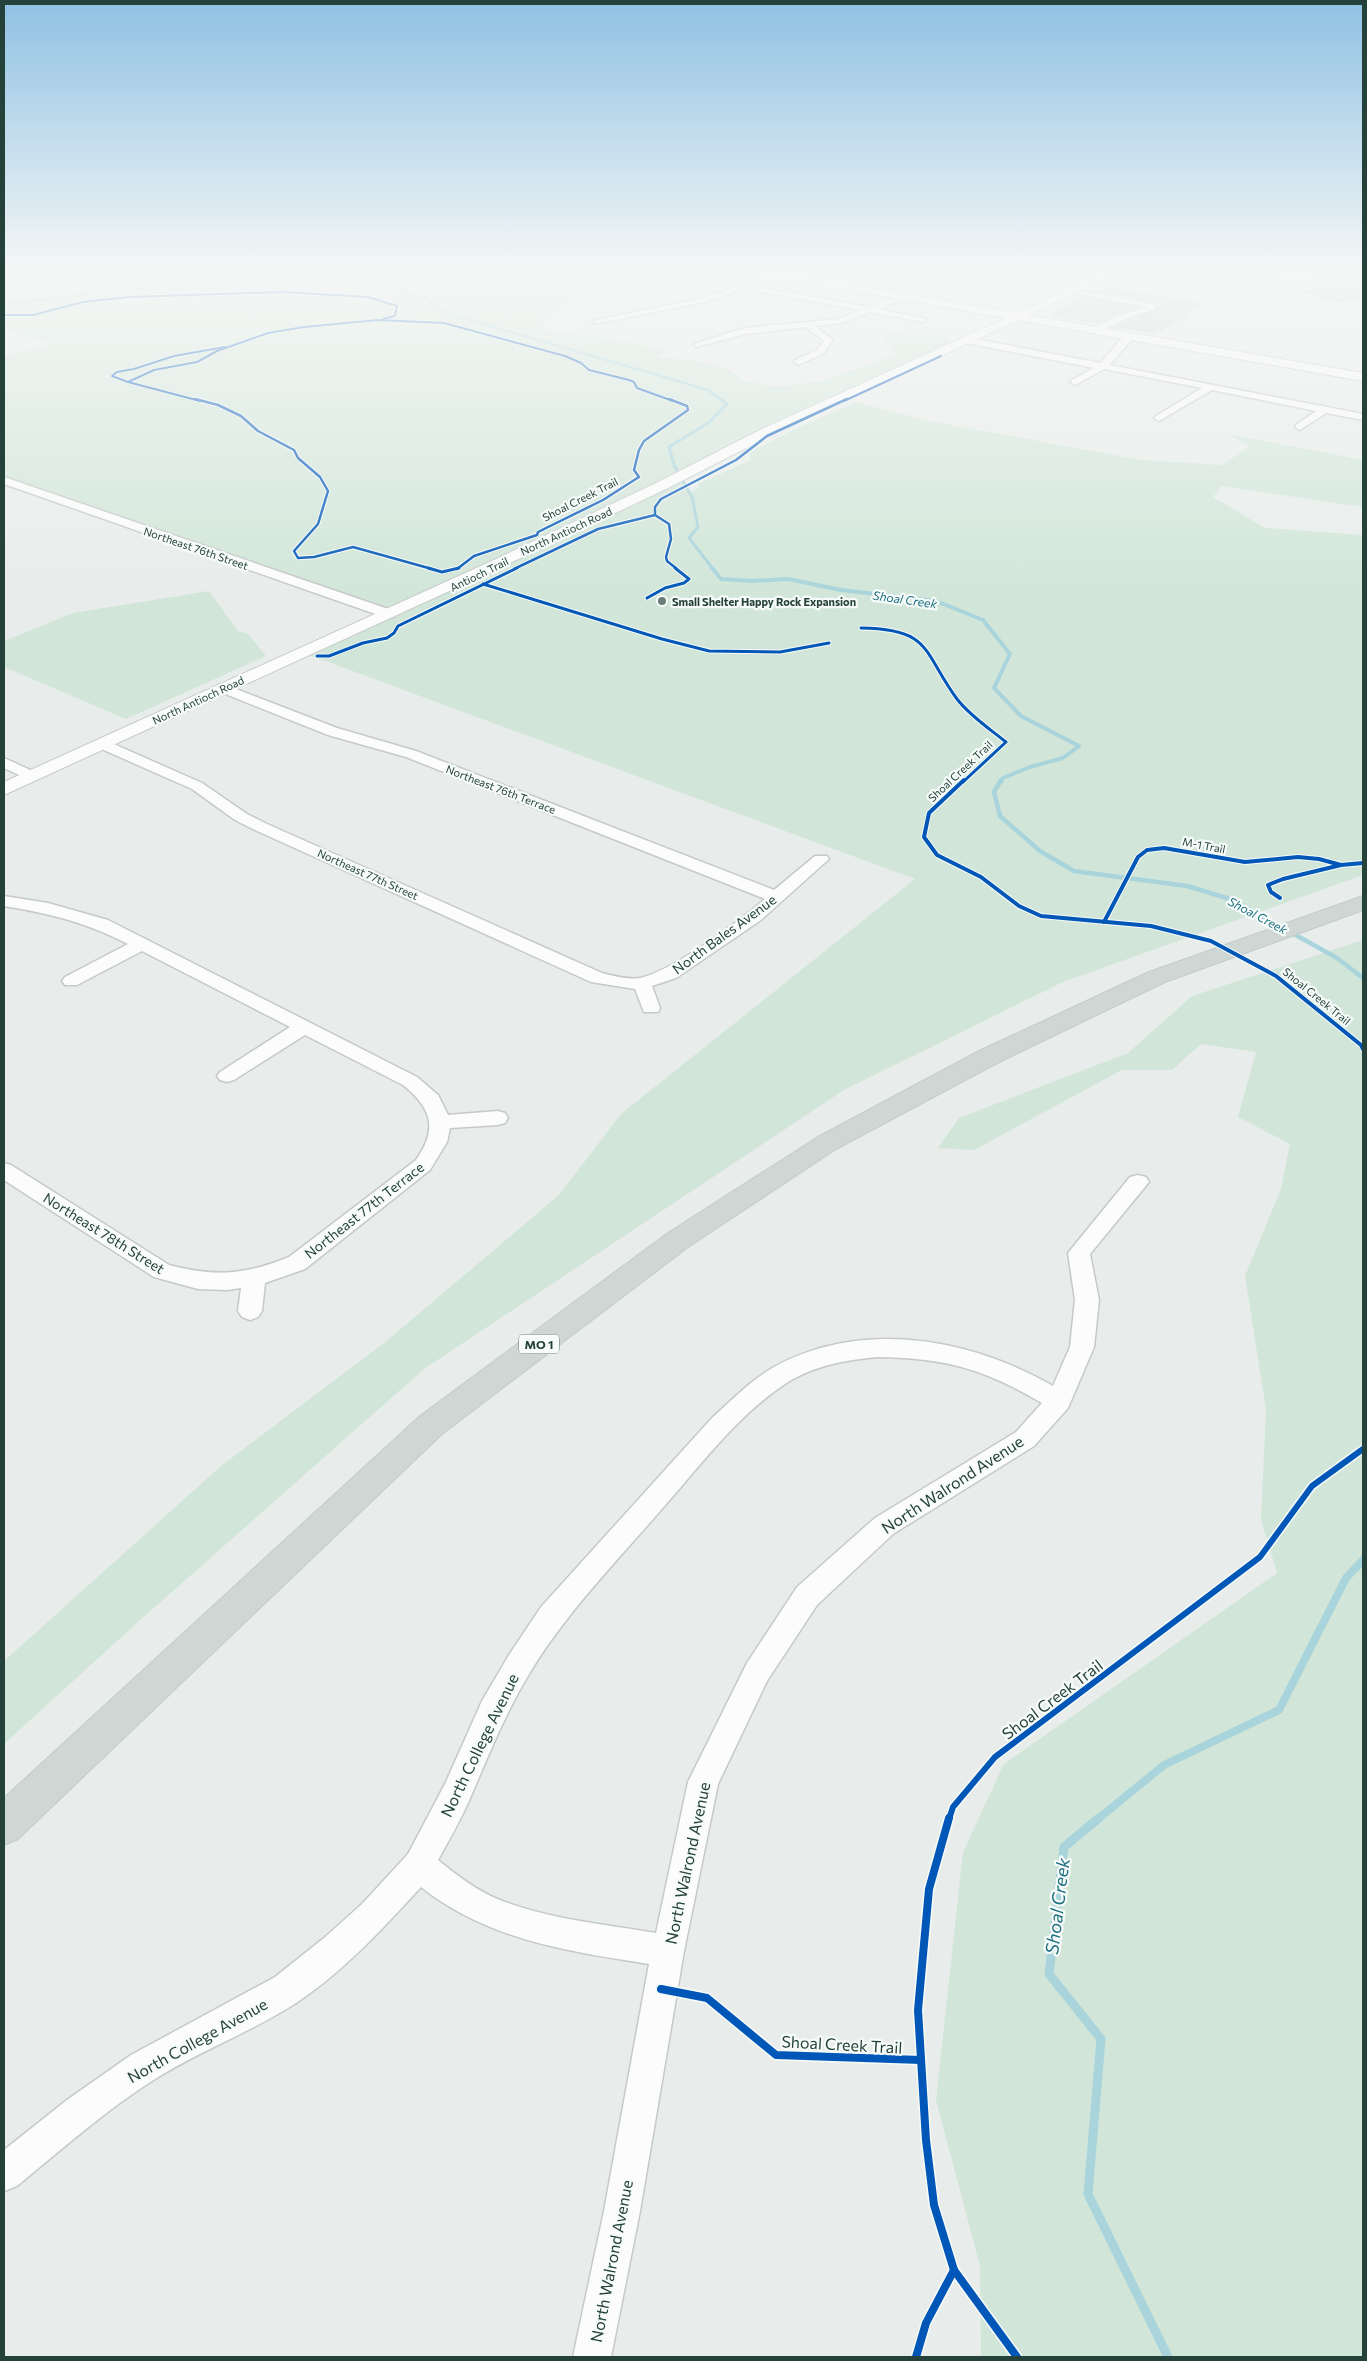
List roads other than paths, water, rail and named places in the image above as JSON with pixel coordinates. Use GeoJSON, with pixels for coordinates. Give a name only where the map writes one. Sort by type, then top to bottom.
{"type":"FeatureCollection","features":[{"type":"Feature","properties":{"kind":"main road","name":"MO 1"},"geometry":{"type":"LineString","coordinates":[[4,1825],[431,1425],[670,1246],[827,1143],[990,1056],[1157,977],[1363,903]]}},
{"type":"Feature","properties":{"kind":"street","name":"North Antioch Road"},"geometry":{"type":"LineString","coordinates":[[4,789],[389,614],[661,486],[767,432],[886,377]]}},
{"type":"Feature","properties":{"kind":"street"},"geometry":{"type":"LineString","coordinates":[[1075,382],[1083,377]]}},
{"type":"Feature","properties":{"kind":"street"},"geometry":{"type":"LineString","coordinates":[[1153,377],[1363,417]]}},
{"type":"Feature","properties":{"kind":"street"},"geometry":{"type":"LineString","coordinates":[[1159,418],[1209,388]]}},
{"type":"Feature","properties":{"kind":"street"},"geometry":{"type":"LineString","coordinates":[[1300,427],[1324,410]]}},
{"type":"Feature","properties":{"kind":"street","name":"Northeast 76th Street"},"geometry":{"type":"LineString","coordinates":[[4,480],[389,614]]}},
{"type":"Feature","properties":{"kind":"street","name":"Northeast 76th Terrace"},"geometry":{"type":"LineString","coordinates":[[223,688],[333,732],[357,737],[411,754],[776,897]]}},
{"type":"Feature","properties":{"kind":"street","name":"Northeast 77th Street"},"geometry":{"type":"LineString","coordinates":[[102,744],[197,786],[241,817],[261,827],[597,978],[618,983],[642,983]]}},
{"type":"Feature","properties":{"kind":"street"},"geometry":{"type":"LineString","coordinates":[[4,762],[32,776]]}},
{"type":"Feature","properties":{"kind":"street","name":"North Bales Avenue"},"geometry":{"type":"LineString","coordinates":[[642,983],[670,974],[755,916],[821,859]]}},
{"type":"Feature","properties":{"kind":"street"},"geometry":{"type":"LineString","coordinates":[[4,901],[48,908],[81,916],[142,944],[418,1087],[432,1099],[440,1122],[498,1118]]}},
{"type":"Feature","properties":{"kind":"street"},"geometry":{"type":"LineString","coordinates":[[71,981],[142,944]]}},
{"type":"Feature","properties":{"kind":"street"},"geometry":{"type":"LineString","coordinates":[[642,983],[651,1008]]}},
{"type":"Feature","properties":{"kind":"street"},"geometry":{"type":"LineString","coordinates":[[228,1076],[304,1027]]}},
{"type":"Feature","properties":{"kind":"street","name":"Northeast 77th Terrace"},"geometry":{"type":"LineString","coordinates":[[297,1263],[423,1165],[435,1148],[440,1131],[440,1122]]}},
{"type":"Feature","properties":{"kind":"street","name":"Northeast 78th Street"},"geometry":{"type":"LineString","coordinates":[[4,1170],[162,1271],[198,1281],[227,1282],[254,1278],[297,1263]]}},
{"type":"Feature","properties":{"kind":"street","name":"North Walrond Avenue"},"geometry":{"type":"LineString","coordinates":[[592,2357],[622,2211],[668,1951],[703,1782],[757,1672],[807,1596],[884,1526],[1025,1439],[1059,1401],[1082,1347],[1087,1300],[1079,1253],[1138,1182]]}},
{"type":"Feature","properties":{"kind":"street"},"geometry":{"type":"LineString","coordinates":[[250,1311],[254,1278]]}},
{"type":"Feature","properties":{"kind":"street","name":"North College Avenue"},"geometry":{"type":"LineString","coordinates":[[4,2173],[79,2112],[143,2068],[286,1990],[336,1950],[373,1915],[419,1865],[456,1795],[492,1711],[519,1664],[551,1616],[721,1425],[782,1374],[809,1362],[845,1351],[878,1346],[917,1348],[979,1362],[1022,1380],[1059,1401]]}},
{"type":"Feature","properties":{"kind":"street"},"geometry":{"type":"LineString","coordinates":[[419,1865],[451,1891],[499,1916],[573,1934],[668,1951]]}},
{"type":"Feature","properties":{"kind":"waterway","name":"Shoal Creek"},"geometry":{"type":"LineString","coordinates":[[664,377],[708,390],[722,401]]}},
{"type":"Feature","properties":{"kind":"waterway","name":"Shoal Creek"},"geometry":{"type":"LineString","coordinates":[[713,569],[689,538],[698,527],[692,497],[674,465],[669,447],[708,423],[727,404],[721,399]]}},
{"type":"Feature","properties":{"kind":"waterway","name":"Shoal Creek"},"geometry":{"type":"LineString","coordinates":[[712,568],[721,579],[752,581],[788,579],[841,590],[936,601],[983,620],[1010,654],[994,688],[1021,716],[1079,746],[1063,758],[1030,767],[1003,778],[1001,782]]}},
{"type":"Feature","properties":{"kind":"waterway","name":"Shoal Creek"},"geometry":{"type":"LineString","coordinates":[[1001,780],[994,792],[1000,816],[1040,851],[1074,871],[1187,886],[1233,900],[1337,958],[1363,978]]}},
{"type":"Feature","properties":{"kind":"waterway","name":"Shoal Creek"},"geometry":{"type":"LineString","coordinates":[[1098,1819],[1164,1765],[1279,1710],[1346,1578],[1363,1560]]}},
{"type":"Feature","properties":{"kind":"waterway","name":"Shoal Creek"},"geometry":{"type":"LineString","coordinates":[[1099,1818],[1064,1847],[1049,1974],[1101,2039],[1088,2194],[1168,2357]]}},
{"type":"Feature","properties":{"kind":"place","name":"Small Shelter Happy Rock Expansion"},"geometry":{"type":"Point","coordinates":[662,601]}}]}
